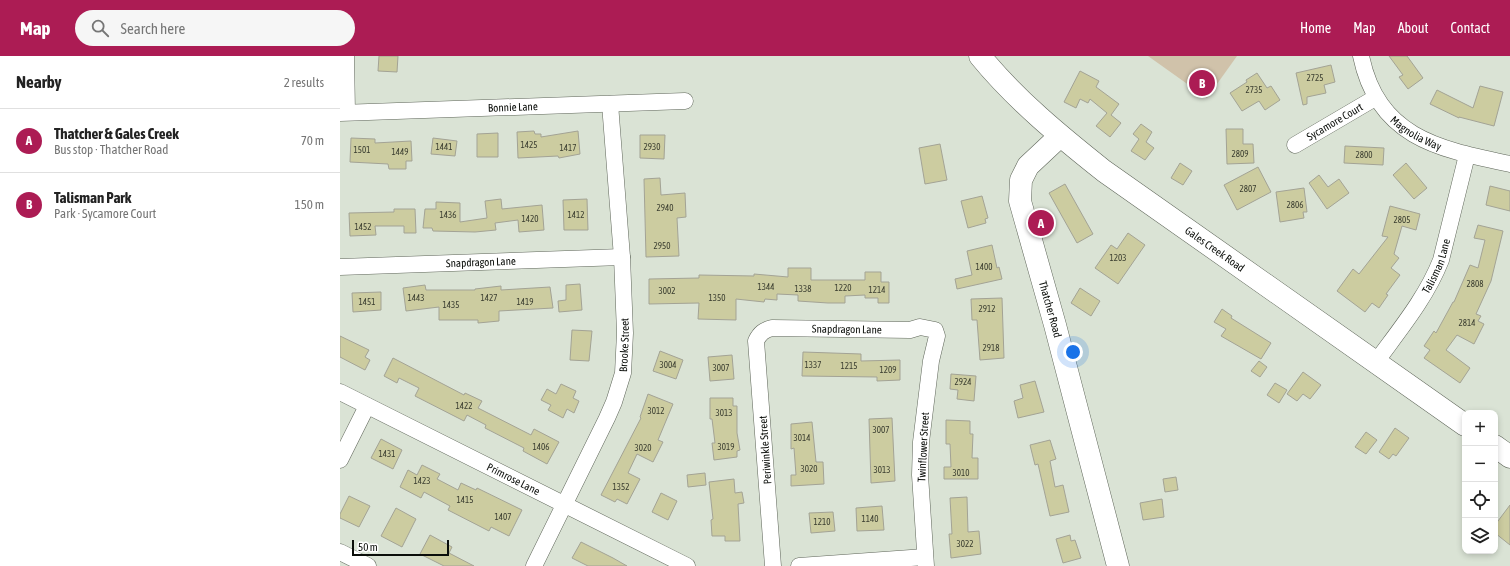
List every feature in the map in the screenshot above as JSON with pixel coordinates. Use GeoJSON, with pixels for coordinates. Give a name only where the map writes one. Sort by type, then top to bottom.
{"type":"FeatureCollection","features":[{"type":"Feature","properties":{"kind":"main road","name":"Gales Creek Road"},"geometry":{"type":"LineString","coordinates":[[980,56],[1003,84],[1060,136],[1110,176],[1462,423]]}},
{"type":"Feature","properties":{"kind":"main road","name":"Thatcher Road"},"geometry":{"type":"LineString","coordinates":[[1060,136],[1028,166],[1021,180],[1020,201],[1055,325],[1118,566]]}},
{"type":"Feature","properties":{"kind":"main road"},"geometry":{"type":"LineString","coordinates":[[1498,448],[1510,457]]}},
{"type":"Feature","properties":{"kind":"street"},"geometry":{"type":"LineString","coordinates":[[344,112],[346,56]]}},
{"type":"Feature","properties":{"kind":"street","name":"Magnolia Way"},"geometry":{"type":"LineString","coordinates":[[1361,56],[1367,80],[1374,98],[1402,127],[1443,149],[1510,164]]}},
{"type":"Feature","properties":{"kind":"street","name":"Sycamore Court"},"geometry":{"type":"LineString","coordinates":[[1295,145],[1374,98]]}},
{"type":"Feature","properties":{"kind":"street","name":"Bonnie Lane"},"geometry":{"type":"LineString","coordinates":[[344,112],[685,101]]}},
{"type":"Feature","properties":{"kind":"street","name":"Brooke Street"},"geometry":{"type":"LineString","coordinates":[[534,566],[612,407],[623,373],[625,333],[622,257],[610,104]]}},
{"type":"Feature","properties":{"kind":"street","name":"Talisman Lane"},"geometry":{"type":"LineString","coordinates":[[1376,362],[1421,301],[1435,277],[1441,260],[1467,155]]}},
{"type":"Feature","properties":{"kind":"street","name":"Snapdragon Lane"},"geometry":{"type":"LineString","coordinates":[[340,267],[622,257]]}},
{"type":"Feature","properties":{"kind":"street","name":"Snapdragon Lane"},"geometry":{"type":"LineString","coordinates":[[759,334],[772,328],[910,330],[920,327],[935,330]]}},
{"type":"Feature","properties":{"kind":"street","name":"Twinflower Street"},"geometry":{"type":"LineString","coordinates":[[926,561],[920,475],[921,442],[931,361],[937,336],[935,330]]}},
{"type":"Feature","properties":{"kind":"street","name":"Periwinkle Street"},"geometry":{"type":"LineString","coordinates":[[759,334],[756,341],[773,566]]}},
{"type":"Feature","properties":{"kind":"street","name":"Primrose Lane"},"geometry":{"type":"LineString","coordinates":[[340,392],[687,566]]}},
{"type":"Feature","properties":{"kind":"street"},"geometry":{"type":"LineString","coordinates":[[340,460],[367,406]]}},
{"type":"Feature","properties":{"kind":"street"},"geometry":{"type":"LineString","coordinates":[[340,552],[368,566]]}},
{"type":"Feature","properties":{"kind":"street"},"geometry":{"type":"LineString","coordinates":[[799,566],[926,561]]}},
{"type":"Feature","properties":{"kind":"shaded area"},"geometry":{"type":"Polygon","coordinates":[[[1148,56],[1237,56],[1207,98],[1148,56]]]}},
{"type":"Feature","properties":{"kind":"building"},"geometry":{"type":"Polygon","coordinates":[[[379,56],[398,56],[397,72],[378,71],[379,56]]]}},
{"type":"Feature","properties":{"kind":"building"},"geometry":{"type":"Polygon","coordinates":[[[1389,56],[1407,56],[1423,78],[1408,89],[1399,77],[1403,75],[1389,56]]]}},
{"type":"Feature","properties":{"kind":"building"},"geometry":{"type":"Polygon","coordinates":[[[1331,65],[1335,82],[1324,85],[1326,93],[1307,97],[1307,104],[1303,105],[1296,73],[1331,65]]]}},
{"type":"Feature","properties":{"kind":"building"},"geometry":{"type":"Polygon","coordinates":[[[1080,71],[1099,81],[1096,87],[1119,104],[1111,115],[1121,123],[1110,137],[1096,126],[1107,113],[1090,99],[1088,103],[1080,99],[1076,108],[1064,102],[1080,71]]]}},
{"type":"Feature","properties":{"kind":"building"},"geometry":{"type":"Polygon","coordinates":[[[1257,73],[1267,88],[1271,86],[1280,100],[1265,110],[1259,101],[1242,111],[1230,93],[1247,82],[1246,80],[1257,73]]]}},
{"type":"Feature","properties":{"kind":"building"},"geometry":{"type":"Polygon","coordinates":[[[1480,86],[1503,92],[1494,126],[1459,118],[1430,104],[1437,90],[1473,108],[1480,86]]]}},
{"type":"Feature","properties":{"kind":"building"},"geometry":{"type":"Polygon","coordinates":[[[1141,124],[1152,132],[1146,142],[1154,148],[1145,160],[1131,151],[1139,139],[1133,134],[1141,124]]]}},
{"type":"Feature","properties":{"kind":"building"},"geometry":{"type":"Polygon","coordinates":[[[1226,129],[1243,129],[1243,144],[1253,144],[1254,163],[1227,164],[1226,129]]]}},
{"type":"Feature","properties":{"kind":"building"},"geometry":{"type":"Polygon","coordinates":[[[534,131],[535,134],[541,134],[541,137],[578,131],[580,154],[559,158],[558,156],[518,158],[517,132],[534,131]]]}},
{"type":"Feature","properties":{"kind":"building"},"geometry":{"type":"Polygon","coordinates":[[[498,133],[498,157],[477,157],[477,134],[498,133]]]}},
{"type":"Feature","properties":{"kind":"building"},"geometry":{"type":"Polygon","coordinates":[[[640,135],[665,135],[664,159],[640,158],[640,135]]]}},
{"type":"Feature","properties":{"kind":"building"},"geometry":{"type":"Polygon","coordinates":[[[351,138],[375,139],[375,143],[411,141],[412,161],[406,161],[406,169],[389,169],[388,164],[350,162],[351,138]]]}},
{"type":"Feature","properties":{"kind":"building"},"geometry":{"type":"Polygon","coordinates":[[[433,138],[457,141],[455,156],[431,154],[433,138]]]}},
{"type":"Feature","properties":{"kind":"building"},"geometry":{"type":"Polygon","coordinates":[[[940,144],[947,180],[925,184],[919,148],[940,144]]]}},
{"type":"Feature","properties":{"kind":"building"},"geometry":{"type":"Polygon","coordinates":[[[1345,146],[1384,148],[1383,165],[1344,163],[1345,146]]]}},
{"type":"Feature","properties":{"kind":"building"},"geometry":{"type":"Polygon","coordinates":[[[1180,163],[1192,171],[1183,185],[1171,178],[1180,163]]]}},
{"type":"Feature","properties":{"kind":"building"},"geometry":{"type":"Polygon","coordinates":[[[1406,163],[1427,188],[1414,199],[1393,175],[1406,163]]]}},
{"type":"Feature","properties":{"kind":"building"},"geometry":{"type":"Polygon","coordinates":[[[1258,167],[1271,192],[1237,210],[1224,185],[1258,167]]]}},
{"type":"Feature","properties":{"kind":"building"},"geometry":{"type":"Polygon","coordinates":[[[1319,175],[1328,187],[1339,179],[1349,193],[1327,209],[1309,183],[1319,175]]]}},
{"type":"Feature","properties":{"kind":"building"},"geometry":{"type":"Polygon","coordinates":[[[660,178],[661,195],[685,193],[686,217],[677,218],[679,256],[646,257],[644,179],[660,178]]]}},
{"type":"Feature","properties":{"kind":"building"},"geometry":{"type":"Polygon","coordinates":[[[1065,184],[1093,234],[1077,243],[1049,193],[1065,184]]]}},
{"type":"Feature","properties":{"kind":"building"},"geometry":{"type":"Polygon","coordinates":[[[1490,186],[1510,191],[1510,211],[1486,205],[1490,186]]]}},
{"type":"Feature","properties":{"kind":"building"},"geometry":{"type":"Polygon","coordinates":[[[1304,188],[1307,212],[1303,212],[1304,218],[1280,222],[1276,192],[1304,188]]]}},
{"type":"Feature","properties":{"kind":"building"},"geometry":{"type":"Polygon","coordinates":[[[982,196],[988,218],[985,219],[986,223],[968,228],[961,201],[982,196]]]}},
{"type":"Feature","properties":{"kind":"building"},"geometry":{"type":"Polygon","coordinates":[[[501,199],[502,209],[542,205],[544,230],[519,232],[518,220],[495,223],[496,230],[475,232],[433,231],[432,228],[423,228],[425,209],[436,209],[436,202],[460,203],[460,222],[487,218],[485,201],[501,199]]]}},
{"type":"Feature","properties":{"kind":"building"},"geometry":{"type":"Polygon","coordinates":[[[587,199],[588,230],[564,230],[563,200],[587,199]]]}},
{"type":"Feature","properties":{"kind":"building"},"geometry":{"type":"Polygon","coordinates":[[[1390,206],[1420,214],[1416,230],[1402,226],[1394,254],[1399,258],[1391,268],[1400,275],[1386,294],[1388,295],[1379,308],[1372,303],[1365,312],[1337,291],[1353,269],[1359,274],[1388,237],[1382,236],[1390,206]]]}},
{"type":"Feature","properties":{"kind":"building"},"geometry":{"type":"Polygon","coordinates":[[[394,209],[415,209],[416,233],[404,233],[404,226],[375,226],[376,235],[350,236],[349,213],[394,212],[394,209]]]}},
{"type":"Feature","properties":{"kind":"building"},"geometry":{"type":"Polygon","coordinates":[[[1478,225],[1503,231],[1491,281],[1476,314],[1481,316],[1478,321],[1484,324],[1474,344],[1457,335],[1446,350],[1470,368],[1460,383],[1424,358],[1430,350],[1424,346],[1434,331],[1436,333],[1454,302],[1470,265],[1478,268],[1485,240],[1474,238],[1478,225]]]}},
{"type":"Feature","properties":{"kind":"building"},"geometry":{"type":"Polygon","coordinates":[[[1128,233],[1145,245],[1118,284],[1095,268],[1111,245],[1117,249],[1128,233]]]}},
{"type":"Feature","properties":{"kind":"building"},"geometry":{"type":"Polygon","coordinates":[[[992,245],[997,268],[999,267],[1002,279],[957,289],[955,279],[972,275],[967,251],[992,245]]]}},
{"type":"Feature","properties":{"kind":"building"},"geometry":{"type":"Polygon","coordinates":[[[788,268],[811,268],[811,280],[865,280],[865,272],[881,272],[881,282],[889,282],[889,303],[878,303],[878,298],[865,298],[865,295],[845,296],[845,303],[828,303],[798,301],[798,295],[777,294],[777,300],[765,299],[764,302],[736,299],[736,320],[698,319],[699,303],[649,304],[649,279],[699,278],[699,275],[754,276],[754,274],[788,277],[788,268]]]}},
{"type":"Feature","properties":{"kind":"building"},"geometry":{"type":"Polygon","coordinates":[[[580,284],[582,310],[559,312],[558,301],[566,300],[566,285],[580,284]]]}},
{"type":"Feature","properties":{"kind":"building"},"geometry":{"type":"Polygon","coordinates":[[[425,285],[426,290],[475,290],[501,286],[501,290],[550,287],[553,308],[499,311],[499,321],[478,323],[478,320],[439,320],[439,307],[406,311],[403,288],[425,285]]]}},
{"type":"Feature","properties":{"kind":"building"},"geometry":{"type":"Polygon","coordinates":[[[1080,288],[1100,301],[1091,316],[1071,303],[1080,288]]]}},
{"type":"Feature","properties":{"kind":"building"},"geometry":{"type":"Polygon","coordinates":[[[381,292],[381,310],[353,312],[352,293],[381,292]]]}},
{"type":"Feature","properties":{"kind":"building"},"geometry":{"type":"Polygon","coordinates":[[[1002,298],[1004,358],[980,360],[977,320],[972,320],[971,299],[1002,298]]]}},
{"type":"Feature","properties":{"kind":"building"},"geometry":{"type":"Polygon","coordinates":[[[1222,309],[1232,316],[1231,318],[1271,343],[1261,359],[1221,336],[1226,329],[1214,322],[1222,309]]]}},
{"type":"Feature","properties":{"kind":"building"},"geometry":{"type":"Polygon","coordinates":[[[572,330],[592,331],[589,361],[570,360],[572,330]]]}},
{"type":"Feature","properties":{"kind":"building"},"geometry":{"type":"Polygon","coordinates":[[[340,336],[369,350],[365,357],[370,360],[365,370],[340,357],[340,336]]]}},
{"type":"Feature","properties":{"kind":"building"},"geometry":{"type":"Polygon","coordinates":[[[660,351],[683,360],[676,379],[653,371],[660,351]]]}},
{"type":"Feature","properties":{"kind":"building"},"geometry":{"type":"Polygon","coordinates":[[[803,352],[861,354],[861,361],[900,360],[900,380],[877,381],[877,377],[802,376],[803,352]]]}},
{"type":"Feature","properties":{"kind":"building"},"geometry":{"type":"Polygon","coordinates":[[[732,355],[734,379],[710,381],[708,357],[732,355]]]}},
{"type":"Feature","properties":{"kind":"building"},"geometry":{"type":"Polygon","coordinates":[[[393,358],[464,395],[465,393],[482,401],[478,408],[531,435],[534,429],[559,442],[547,464],[523,451],[524,448],[485,428],[486,425],[467,415],[464,421],[415,396],[419,388],[399,378],[397,383],[384,376],[393,358]]]}},
{"type":"Feature","properties":{"kind":"building"},"geometry":{"type":"Polygon","coordinates":[[[1259,361],[1267,367],[1260,377],[1251,371],[1259,361]]]}},
{"type":"Feature","properties":{"kind":"building"},"geometry":{"type":"Polygon","coordinates":[[[1303,372],[1321,385],[1310,399],[1303,394],[1297,401],[1287,394],[1303,372]]]}},
{"type":"Feature","properties":{"kind":"building"},"geometry":{"type":"Polygon","coordinates":[[[951,374],[976,376],[974,401],[957,399],[958,390],[950,389],[951,374]]]}},
{"type":"Feature","properties":{"kind":"building"},"geometry":{"type":"Polygon","coordinates":[[[1035,381],[1044,412],[1018,418],[1014,401],[1023,398],[1020,385],[1035,381]]]}},
{"type":"Feature","properties":{"kind":"building"},"geometry":{"type":"Polygon","coordinates":[[[1275,383],[1287,390],[1279,403],[1267,395],[1275,383]]]}},
{"type":"Feature","properties":{"kind":"building"},"geometry":{"type":"Polygon","coordinates":[[[561,384],[576,391],[573,398],[579,401],[574,413],[567,409],[563,418],[548,410],[551,405],[541,400],[547,389],[556,394],[561,384]]]}},
{"type":"Feature","properties":{"kind":"building"},"geometry":{"type":"Polygon","coordinates":[[[648,394],[673,404],[658,440],[663,442],[653,462],[637,454],[628,473],[640,479],[627,504],[617,499],[615,502],[601,495],[641,418],[640,417],[648,394]]]}},
{"type":"Feature","properties":{"kind":"building"},"geometry":{"type":"Polygon","coordinates":[[[710,398],[733,398],[733,406],[737,406],[737,433],[740,450],[737,451],[737,457],[714,460],[712,443],[715,443],[712,419],[710,419],[710,398]]]}},
{"type":"Feature","properties":{"kind":"building"},"geometry":{"type":"Polygon","coordinates":[[[892,418],[895,481],[871,483],[869,419],[892,418]]]}},
{"type":"Feature","properties":{"kind":"building"},"geometry":{"type":"Polygon","coordinates":[[[946,420],[970,421],[970,434],[973,434],[972,458],[978,458],[978,479],[944,479],[944,467],[951,467],[950,444],[946,444],[946,420]]]}},
{"type":"Feature","properties":{"kind":"building"},"geometry":{"type":"Polygon","coordinates":[[[812,422],[816,462],[823,462],[824,484],[791,486],[791,475],[796,475],[794,448],[791,449],[791,424],[812,422]]]}},
{"type":"Feature","properties":{"kind":"building"},"geometry":{"type":"Polygon","coordinates":[[[1395,428],[1409,438],[1396,456],[1393,454],[1389,459],[1379,452],[1395,428]]]}},
{"type":"Feature","properties":{"kind":"building"},"geometry":{"type":"Polygon","coordinates":[[[1366,432],[1377,440],[1366,454],[1355,447],[1366,432]]]}},
{"type":"Feature","properties":{"kind":"building"},"geometry":{"type":"Polygon","coordinates":[[[381,439],[402,450],[393,469],[371,458],[381,439]]]}},
{"type":"Feature","properties":{"kind":"building"},"geometry":{"type":"Polygon","coordinates":[[[1050,440],[1056,459],[1050,461],[1055,487],[1063,485],[1069,512],[1050,516],[1038,464],[1035,465],[1030,445],[1050,440]]]}},
{"type":"Feature","properties":{"kind":"building"},"geometry":{"type":"Polygon","coordinates":[[[422,465],[440,474],[437,479],[458,490],[461,483],[476,490],[477,488],[522,510],[509,536],[491,527],[489,531],[448,510],[450,506],[424,492],[421,498],[400,487],[408,470],[417,475],[422,465]]]}},
{"type":"Feature","properties":{"kind":"building"},"geometry":{"type":"Polygon","coordinates":[[[705,473],[706,485],[688,487],[687,475],[705,473]]]}},
{"type":"Feature","properties":{"kind":"building"},"geometry":{"type":"Polygon","coordinates":[[[1176,477],[1178,490],[1165,492],[1163,479],[1176,477]]]}},
{"type":"Feature","properties":{"kind":"building"},"geometry":{"type":"Polygon","coordinates":[[[734,479],[735,493],[742,492],[744,503],[738,504],[740,541],[725,541],[725,536],[712,536],[711,520],[713,519],[709,482],[734,479]]]}},
{"type":"Feature","properties":{"kind":"building"},"geometry":{"type":"Polygon","coordinates":[[[661,493],[677,501],[668,520],[652,512],[661,493]]]}},
{"type":"Feature","properties":{"kind":"building"},"geometry":{"type":"Polygon","coordinates":[[[349,496],[370,506],[359,527],[340,518],[340,514],[349,496]]]}},
{"type":"Feature","properties":{"kind":"building"},"geometry":{"type":"Polygon","coordinates":[[[967,497],[968,532],[979,531],[981,554],[951,558],[949,534],[952,534],[950,498],[967,497]]]}},
{"type":"Feature","properties":{"kind":"building"},"geometry":{"type":"Polygon","coordinates":[[[1162,499],[1164,517],[1143,520],[1140,503],[1162,499]]]}},
{"type":"Feature","properties":{"kind":"building"},"geometry":{"type":"Polygon","coordinates":[[[1510,505],[1510,545],[1498,535],[1498,521],[1510,505]]]}},
{"type":"Feature","properties":{"kind":"building"},"geometry":{"type":"Polygon","coordinates":[[[882,506],[884,530],[857,531],[856,508],[882,506]]]}},
{"type":"Feature","properties":{"kind":"building"},"geometry":{"type":"Polygon","coordinates":[[[396,508],[416,519],[402,547],[381,536],[396,508]]]}},
{"type":"Feature","properties":{"kind":"building"},"geometry":{"type":"Polygon","coordinates":[[[833,512],[835,531],[811,533],[809,513],[833,512]]]}},
{"type":"Feature","properties":{"kind":"building"},"geometry":{"type":"Polygon","coordinates":[[[430,535],[452,547],[449,553],[474,566],[444,566],[420,554],[430,535]]]}},
{"type":"Feature","properties":{"kind":"building"},"geometry":{"type":"Polygon","coordinates":[[[1070,535],[1071,541],[1075,540],[1081,558],[1063,563],[1056,539],[1070,535]]]}},
{"type":"Feature","properties":{"kind":"building"},"geometry":{"type":"Polygon","coordinates":[[[581,542],[627,566],[588,566],[572,558],[581,542]]]}},
{"type":"Feature","properties":{"kind":"place","name":"Talisman Park"},"geometry":{"type":"Point","coordinates":[1202,83]}},
{"type":"Feature","properties":{"kind":"place","name":"Thatcher & Gales Creek"},"geometry":{"type":"Point","coordinates":[1041,223]}}]}
